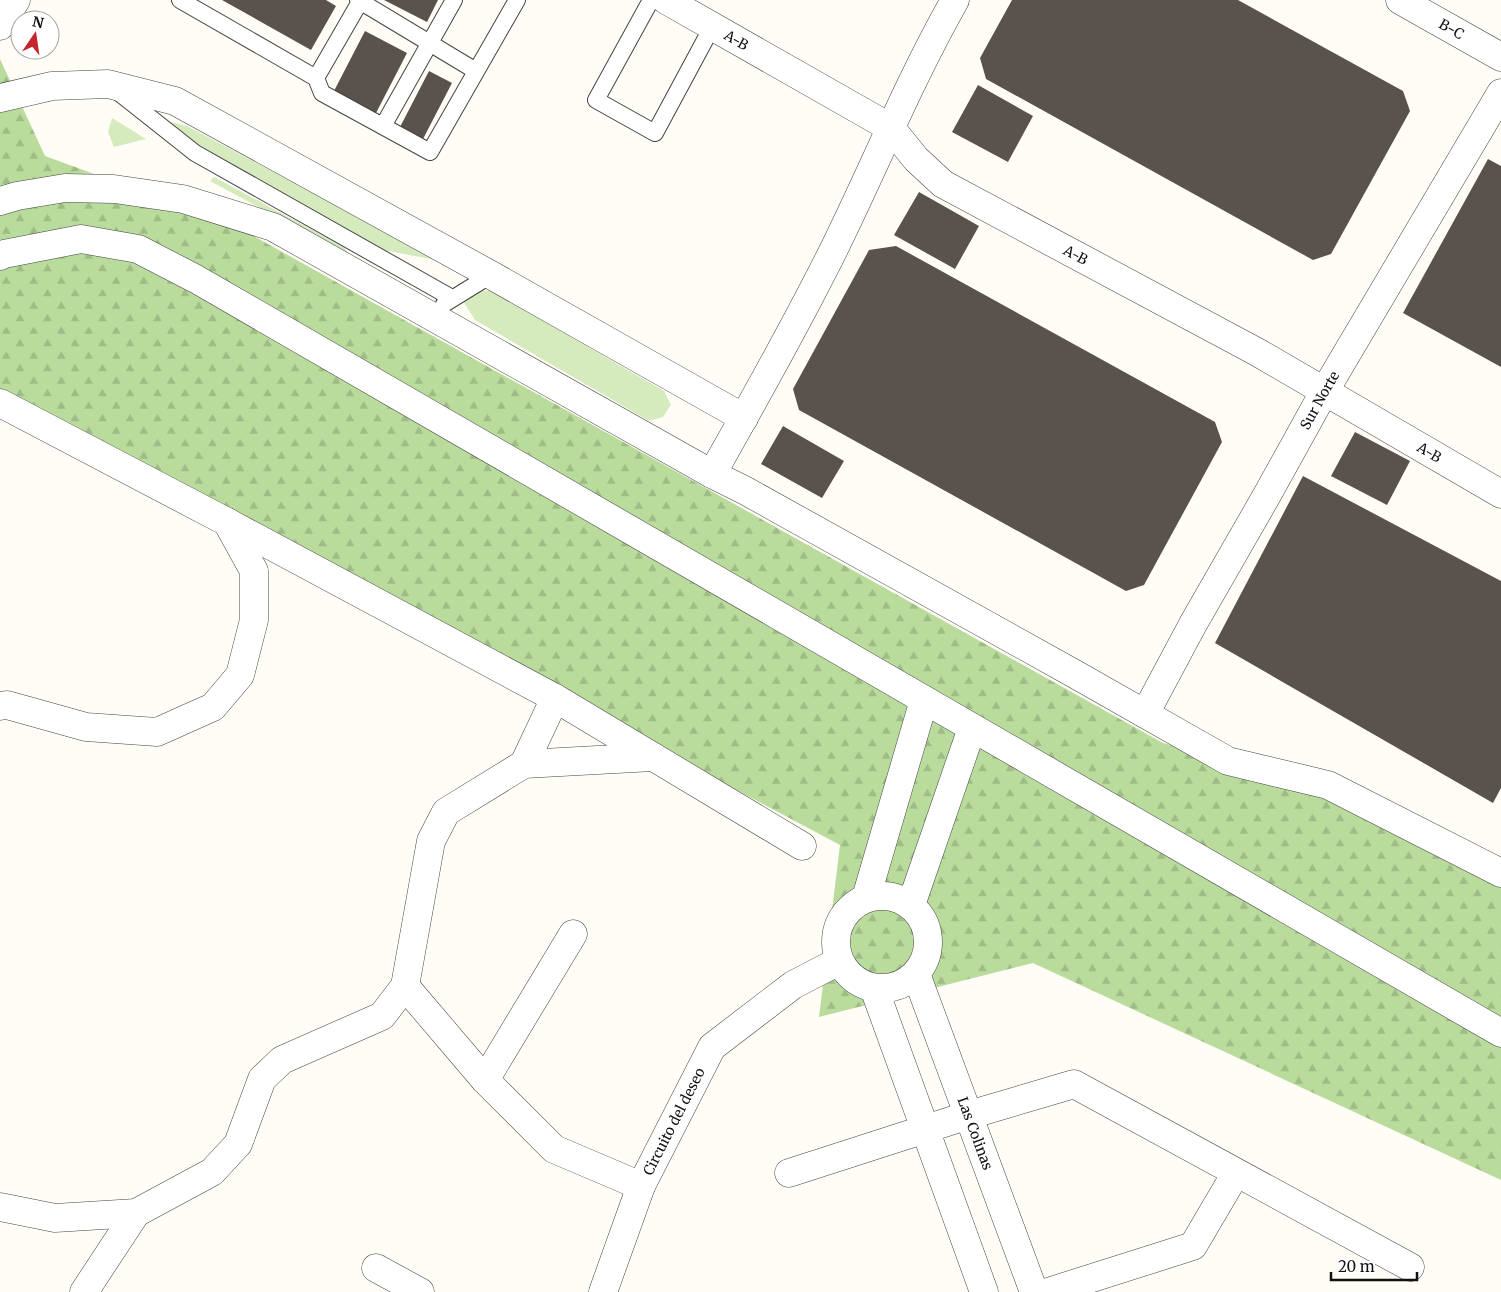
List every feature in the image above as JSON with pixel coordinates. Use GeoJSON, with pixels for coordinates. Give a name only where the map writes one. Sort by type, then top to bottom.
{"type":"FeatureCollection","features":[{"type":"Feature","properties":{"kind":"street"},"geometry":{"type":"LineString","coordinates":[[0,26],[16,0]]}},
{"type":"Feature","properties":{"kind":"street","name":"A-B"},"geometry":{"type":"LineString","coordinates":[[666,0],[891,128],[916,159],[943,184],[1244,345],[1501,494]]}},
{"type":"Feature","properties":{"kind":"street"},"geometry":{"type":"LineString","coordinates":[[712,474],[766,379],[833,251],[933,38],[955,0]]}},
{"type":"Feature","properties":{"kind":"street","name":"B-C"},"geometry":{"type":"LineString","coordinates":[[1400,0],[1501,57]]}},
{"type":"Feature","properties":{"kind":"street"},"geometry":{"type":"LineString","coordinates":[[0,98],[52,86],[108,84],[175,101],[491,275],[744,418]]}},
{"type":"Feature","properties":{"kind":"street","name":"Sur Norte"},"geometry":{"type":"LineString","coordinates":[[1145,714],[1193,624],[1324,392],[1501,93]]}},
{"type":"Feature","properties":{"kind":"street"},"geometry":{"type":"LineString","coordinates":[[0,201],[17,196],[65,188],[114,189],[183,199],[273,227],[1228,762],[1328,785],[1501,873]]}},
{"type":"Feature","properties":{"kind":"street"},"geometry":{"type":"LineString","coordinates":[[0,256],[81,239],[138,249],[204,284],[1501,1033]]}},
{"type":"Feature","properties":{"kind":"street"},"geometry":{"type":"LineString","coordinates":[[0,404],[227,522],[555,698],[802,846]]}},
{"type":"Feature","properties":{"kind":"street"},"geometry":{"type":"LineString","coordinates":[[0,706],[7,704],[86,727],[157,732],[213,707],[240,675],[254,620],[254,571],[227,522]]}},
{"type":"Feature","properties":{"kind":"street"},"geometry":{"type":"LineString","coordinates":[[524,764],[555,698]]}},
{"type":"Feature","properties":{"kind":"street"},"geometry":{"type":"LineString","coordinates":[[866,898],[924,700]]}},
{"type":"Feature","properties":{"kind":"street"},"geometry":{"type":"LineString","coordinates":[[910,905],[972,728]]}},
{"type":"Feature","properties":{"kind":"street"},"geometry":{"type":"LineString","coordinates":[[0,1207],[55,1218],[136,1214],[212,1172],[238,1144],[262,1080],[282,1060],[382,1016],[405,986],[431,841],[446,812],[524,764],[653,757]]}},
{"type":"Feature","properties":{"kind":"street"},"geometry":{"type":"LineString","coordinates":[[881,895],[897,898],[910,905],[921,917],[928,931],[927,954],[925,961],[916,974],[897,986],[874,988],[860,983],[847,974],[839,961],[835,946],[836,931],[842,917],[852,906],[866,898],[881,895]]}},
{"type":"Feature","properties":{"kind":"street"},"geometry":{"type":"LineString","coordinates":[[485,1080],[573,934]]}},
{"type":"Feature","properties":{"kind":"street","name":"Circuito del deseo"},"geometry":{"type":"LineString","coordinates":[[603,1292],[641,1186],[712,1047],[793,985],[839,961]]}},
{"type":"Feature","properties":{"kind":"street","name":"Las Colinas"},"geometry":{"type":"LineString","coordinates":[[916,974],[1034,1292]]}},
{"type":"Feature","properties":{"kind":"street"},"geometry":{"type":"LineString","coordinates":[[405,986],[485,1080],[554,1149],[641,1186]]}},
{"type":"Feature","properties":{"kind":"street"},"geometry":{"type":"LineString","coordinates":[[874,988],[984,1292]]}},
{"type":"Feature","properties":{"kind":"street"},"geometry":{"type":"LineString","coordinates":[[790,1173],[969,1115],[1074,1084],[1410,1268]]}},
{"type":"Feature","properties":{"kind":"street"},"geometry":{"type":"LineString","coordinates":[[1048,1292],[1193,1246],[1236,1173]]}},
{"type":"Feature","properties":{"kind":"street"},"geometry":{"type":"LineString","coordinates":[[84,1292],[136,1214]]}},
{"type":"Feature","properties":{"kind":"street"},"geometry":{"type":"LineString","coordinates":[[376,1268],[420,1292]]}},
{"type":"Feature","properties":{"kind":"lane"},"geometry":{"type":"LineString","coordinates":[[180,0],[316,78],[322,93],[430,152],[517,0]]}},
{"type":"Feature","properties":{"kind":"lane"},"geometry":{"type":"LineString","coordinates":[[316,78],[360,0],[476,71]]}},
{"type":"Feature","properties":{"kind":"lane"},"geometry":{"type":"LineString","coordinates":[[383,126],[454,0]]}},
{"type":"Feature","properties":{"kind":"lane"},"geometry":{"type":"LineString","coordinates":[[651,0],[596,100],[655,133],[712,26]]}},
{"type":"Feature","properties":{"kind":"lane"},"geometry":{"type":"LineString","coordinates":[[108,84],[195,153],[452,298]]}},
{"type":"Feature","properties":{"kind":"lane"},"geometry":{"type":"LineString","coordinates":[[430,315],[452,298],[491,275]]}},
{"type":"Feature","properties":{"kind":"green space"},"geometry":{"type":"Polygon","coordinates":[[[0,59],[45,156],[234,225],[1163,743],[1332,788],[1501,884],[1501,1180],[1033,963],[819,1017],[840,845],[0,398],[0,59]]]}},
{"type":"Feature","properties":{"kind":"green space"},"geometry":{"type":"Polygon","coordinates":[[[146,116],[187,126],[441,261],[383,250],[146,116]]]}},
{"type":"Feature","properties":{"kind":"green space"},"geometry":{"type":"Polygon","coordinates":[[[112,118],[146,139],[114,147],[108,132],[112,118]]]}},
{"type":"Feature","properties":{"kind":"green space"},"geometry":{"type":"Polygon","coordinates":[[[214,177],[344,247],[350,256],[210,181],[214,177]]]}},
{"type":"Feature","properties":{"kind":"green space"},"geometry":{"type":"Polygon","coordinates":[[[490,290],[664,391],[671,405],[663,417],[649,421],[475,320],[459,295],[490,290]]]}},
{"type":"Feature","properties":{"kind":"building"},"geometry":{"type":"Polygon","coordinates":[[[222,0],[326,0],[336,6],[311,50],[222,0]]]}},
{"type":"Feature","properties":{"kind":"building"},"geometry":{"type":"Polygon","coordinates":[[[384,0],[438,0],[427,22],[384,0]]]}},
{"type":"Feature","properties":{"kind":"building"},"geometry":{"type":"Polygon","coordinates":[[[1012,0],[1238,0],[1403,91],[1410,111],[1331,254],[1313,260],[986,79],[980,58],[1012,0]]]}},
{"type":"Feature","properties":{"kind":"building"},"geometry":{"type":"Polygon","coordinates":[[[365,31],[407,53],[376,113],[334,91],[365,31]]]}},
{"type":"Feature","properties":{"kind":"building"},"geometry":{"type":"Polygon","coordinates":[[[429,71],[452,83],[423,139],[400,127],[429,71]]]}},
{"type":"Feature","properties":{"kind":"building"},"geometry":{"type":"Polygon","coordinates":[[[978,85],[1033,116],[1008,162],[952,132],[978,85]]]}},
{"type":"Feature","properties":{"kind":"building"},"geometry":{"type":"Polygon","coordinates":[[[1488,159],[1501,166],[1501,367],[1403,313],[1488,159]]]}},
{"type":"Feature","properties":{"kind":"building"},"geometry":{"type":"Polygon","coordinates":[[[919,192],[979,226],[955,269],[894,235],[919,192]]]}},
{"type":"Feature","properties":{"kind":"building"},"geometry":{"type":"Polygon","coordinates":[[[896,246],[1215,422],[1222,442],[1144,585],[1126,591],[799,410],[793,389],[869,250],[896,246]]]}},
{"type":"Feature","properties":{"kind":"building"},"geometry":{"type":"Polygon","coordinates":[[[783,426],[844,461],[822,498],[761,464],[783,426]]]}},
{"type":"Feature","properties":{"kind":"building"},"geometry":{"type":"Polygon","coordinates":[[[1355,432],[1410,461],[1387,505],[1331,476],[1355,432]]]}},
{"type":"Feature","properties":{"kind":"building"},"geometry":{"type":"Polygon","coordinates":[[[1303,476],[1501,581],[1501,788],[1493,803],[1215,643],[1303,476]]]}}]}
